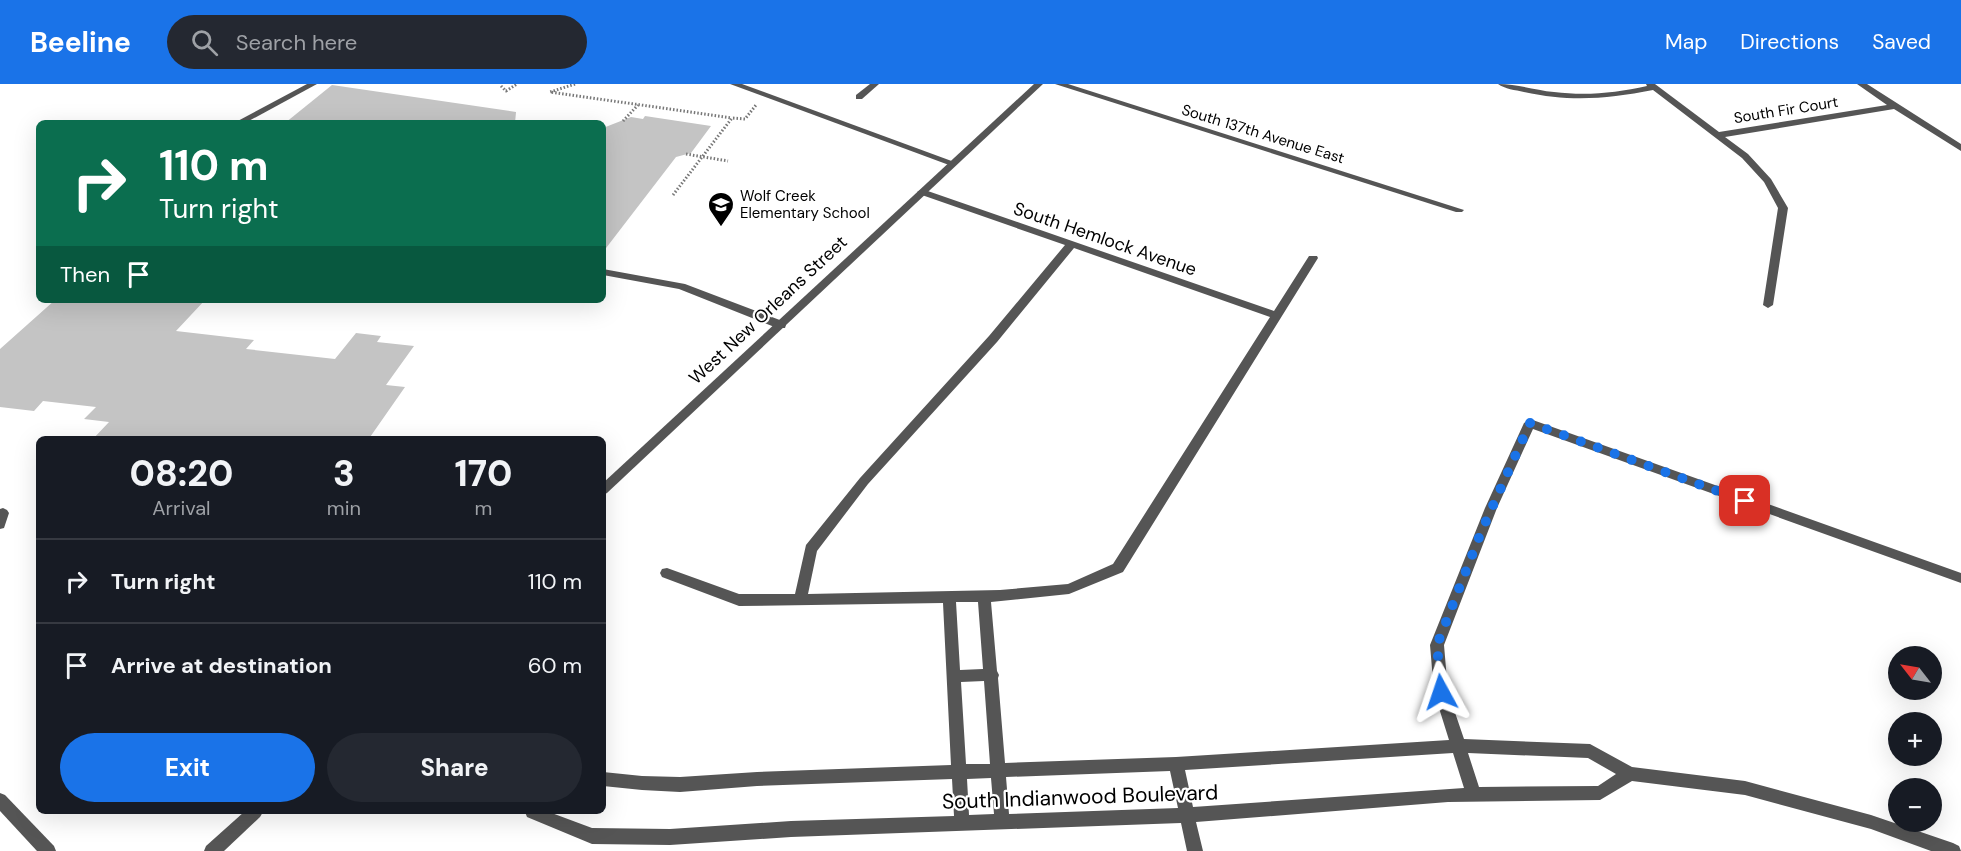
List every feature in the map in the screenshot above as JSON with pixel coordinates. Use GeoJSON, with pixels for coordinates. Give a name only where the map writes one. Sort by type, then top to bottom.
{"type":"FeatureCollection","features":[{"type":"Feature","properties":{"kind":"street"},"geometry":{"type":"LineString","coordinates":[[244,120],[313,84]]}},
{"type":"Feature","properties":{"kind":"street"},"geometry":{"type":"LineString","coordinates":[[734,84],[952,163]]}},
{"type":"Feature","properties":{"kind":"street"},"geometry":{"type":"LineString","coordinates":[[859,96],[875,84]]}},
{"type":"Feature","properties":{"kind":"street","name":"West New Orleans Street"},"geometry":{"type":"LineString","coordinates":[[606,487],[1039,84]]}},
{"type":"Feature","properties":{"kind":"street","name":"South 137th Avenue East"},"geometry":{"type":"LineString","coordinates":[[1059,84],[1459,210]]}},
{"type":"Feature","properties":{"kind":"street"},"geometry":{"type":"LineString","coordinates":[[1502,84],[1528,91],[1570,96],[1603,96],[1653,86],[1745,156],[1768,181],[1783,208],[1768,305]]}},
{"type":"Feature","properties":{"kind":"street"},"geometry":{"type":"LineString","coordinates":[[1861,84],[1961,148]]}},
{"type":"Feature","properties":{"kind":"street","name":"South Fir Court"},"geometry":{"type":"LineString","coordinates":[[1718,135],[1894,106]]}},
{"type":"Feature","properties":{"kind":"street","name":"South Hemlock Avenue"},"geometry":{"type":"LineString","coordinates":[[922,192],[1277,316]]}},
{"type":"Feature","properties":{"kind":"street"},"geometry":{"type":"LineString","coordinates":[[800,600],[811,549],[864,481],[993,339],[1071,245]]}},
{"type":"Feature","properties":{"kind":"street"},"geometry":{"type":"LineString","coordinates":[[667,573],[739,600],[800,600],[984,597],[1069,589],[1118,568],[1313,258]]}},
{"type":"Feature","properties":{"kind":"street"},"geometry":{"type":"LineString","coordinates":[[606,273],[681,286],[781,326]]}},
{"type":"Feature","properties":{"kind":"street"},"geometry":{"type":"LineString","coordinates":[[1474,795],[1441,692],[1437,645],[1482,530],[1530,423],[1961,578]]}},
{"type":"Feature","properties":{"kind":"street"},"geometry":{"type":"LineString","coordinates":[[984,597],[1002,821]]}},
{"type":"Feature","properties":{"kind":"street"},"geometry":{"type":"LineString","coordinates":[[949,598],[962,823]]}},
{"type":"Feature","properties":{"kind":"street"},"geometry":{"type":"LineString","coordinates":[[955,676],[992,675]]}},
{"type":"Feature","properties":{"kind":"street","name":"South Indianwood Boulevard"},"geometry":{"type":"LineString","coordinates":[[606,779],[644,785],[713,785],[757,779],[1176,764],[1458,746],[1590,751],[1630,774],[1745,788],[1871,822],[1953,851]]}},
{"type":"Feature","properties":{"kind":"street"},"geometry":{"type":"LineString","coordinates":[[1176,764],[1189,815],[1195,851]]}},
{"type":"Feature","properties":{"kind":"street","name":"South Indianwood Boulevard"},"geometry":{"type":"LineString","coordinates":[[541,814],[592,836],[670,837],[790,829],[1189,815],[1474,795],[1600,793],[1630,774]]}},
{"type":"Feature","properties":{"kind":"street"},"geometry":{"type":"LineString","coordinates":[[0,800],[48,851]]}},
{"type":"Feature","properties":{"kind":"street"},"geometry":{"type":"LineString","coordinates":[[212,851],[253,814]]}},
{"type":"Feature","properties":{"kind":"path"},"geometry":{"type":"LineString","coordinates":[[501,86],[506,91],[517,84]]}},
{"type":"Feature","properties":{"kind":"path"},"geometry":{"type":"LineString","coordinates":[[575,84],[550,92],[745,119],[755,106],[754,99]]}},
{"type":"Feature","properties":{"kind":"path"},"geometry":{"type":"LineString","coordinates":[[623,121],[638,104]]}},
{"type":"Feature","properties":{"kind":"path"},"geometry":{"type":"LineString","coordinates":[[673,195],[732,118]]}},
{"type":"Feature","properties":{"kind":"path"},"geometry":{"type":"LineString","coordinates":[[686,154],[728,161]]}},
{"type":"Feature","properties":{"kind":"building"},"geometry":{"type":"Polygon","coordinates":[[[332,85],[516,112],[515,120],[289,120],[332,85]]]}},
{"type":"Feature","properties":{"kind":"building"},"geometry":{"type":"Polygon","coordinates":[[[645,116],[711,126],[691,153],[676,157],[606,248],[606,127],[631,117],[643,119],[645,116]]]}},
{"type":"Feature","properties":{"kind":"building"},"geometry":{"type":"Polygon","coordinates":[[[52,303],[202,303],[176,331],[254,340],[246,349],[335,359],[356,333],[381,336],[377,342],[414,346],[386,385],[405,387],[371,436],[96,436],[109,422],[84,419],[96,407],[43,401],[34,411],[0,407],[0,349],[52,303]]]}},
{"type":"Feature","properties":{"kind":"place","name":"Wolf Creek Elementary School"},"geometry":{"type":"Point","coordinates":[721,228]}},
{"type":"Feature","properties":{"kind":"route"},"geometry":{"type":"LineString","coordinates":[[1441,692],[1437,645],[1491,508],[1530,423],[1745,501]]}}]}
